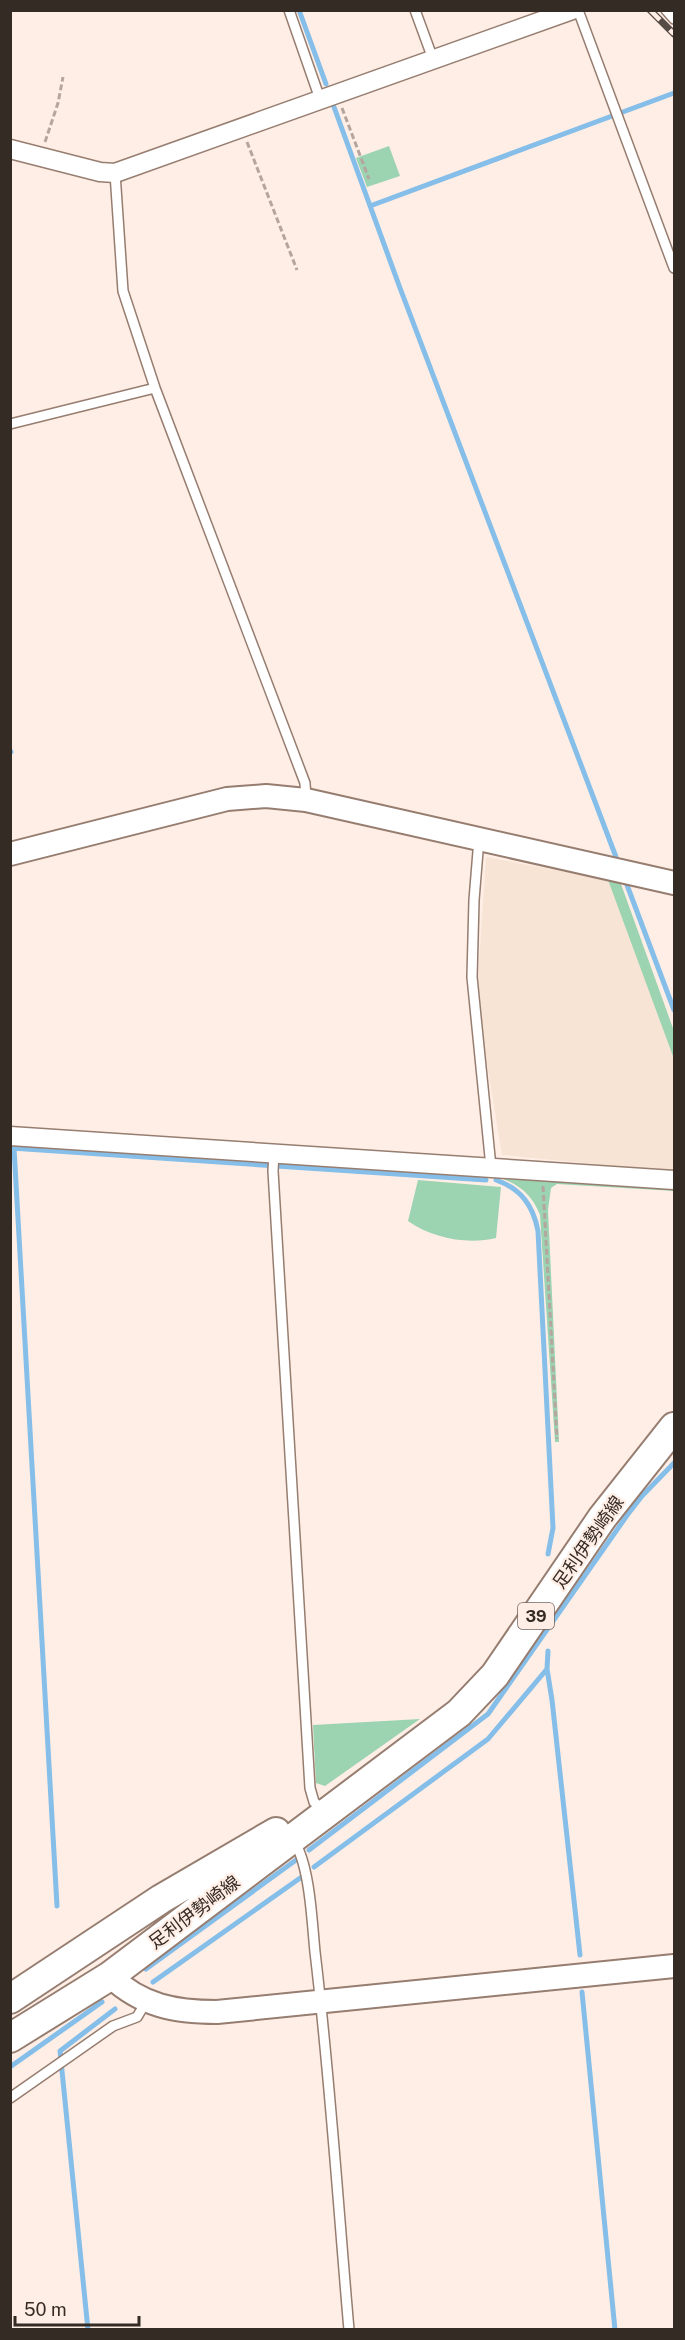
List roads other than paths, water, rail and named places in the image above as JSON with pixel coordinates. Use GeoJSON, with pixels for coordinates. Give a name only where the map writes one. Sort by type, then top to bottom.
{"type":"FeatureCollection","features":[{"type":"Feature","properties":{"kind":"main road","name":"足利伊勢崎線"},"geometry":{"type":"LineString","coordinates":[[10,2038],[110,1976],[459,1713],[495,1675],[602,1518],[675,1427]]}},
{"type":"Feature","properties":{"kind":"main road","name":"足利伊勢崎線"},"geometry":{"type":"LineString","coordinates":[[10,2000],[161,1899],[372,1778]]}},
{"type":"Feature","properties":{"kind":"main road"},"geometry":{"type":"LineString","coordinates":[[10,2000],[18,2001],[61,1974],[78,1967],[86,1966],[110,1976],[110,1955],[115,1929]]}},
{"type":"Feature","properties":{"kind":"street"},"geometry":{"type":"LineString","coordinates":[[10,149],[100,172],[115,173],[241,126],[572,10]]}},
{"type":"Feature","properties":{"kind":"street"},"geometry":{"type":"LineString","coordinates":[[10,854],[227,799],[266,796],[306,800],[675,883]]}},
{"type":"Feature","properties":{"kind":"street"},"geometry":{"type":"LineString","coordinates":[[10,1136],[675,1180]]}},
{"type":"Feature","properties":{"kind":"street"},"geometry":{"type":"LineString","coordinates":[[110,1976],[125,1990],[146,2002],[181,2010],[209,2012],[675,1966]]}},
{"type":"Feature","properties":{"kind":"lane"},"geometry":{"type":"LineString","coordinates":[[289,10],[329,97]]}},
{"type":"Feature","properties":{"kind":"lane"},"geometry":{"type":"LineString","coordinates":[[415,10],[433,59]]}},
{"type":"Feature","properties":{"kind":"lane"},"geometry":{"type":"LineString","coordinates":[[578,10],[675,268]]}},
{"type":"Feature","properties":{"kind":"lane"},"geometry":{"type":"LineString","coordinates":[[666,10],[675,19]]}},
{"type":"Feature","properties":{"kind":"lane"},"geometry":{"type":"LineString","coordinates":[[115,173],[123,291],[155,388],[305,783],[306,800]]}},
{"type":"Feature","properties":{"kind":"lane"},"geometry":{"type":"LineString","coordinates":[[10,424],[155,388]]}},
{"type":"Feature","properties":{"kind":"lane"},"geometry":{"type":"LineString","coordinates":[[479,838],[474,900],[472,977],[490,1167]]}},
{"type":"Feature","properties":{"kind":"lane"},"geometry":{"type":"LineString","coordinates":[[274,1153],[273,1171],[310,1788],[314,1802],[320,1807]]}},
{"type":"Feature","properties":{"kind":"lane"},"geometry":{"type":"LineString","coordinates":[[292,1839],[298,1847],[307,1882],[320,2001],[349,2330]]}},
{"type":"Feature","properties":{"kind":"lane"},"geometry":{"type":"LineString","coordinates":[[10,2098],[112,2026],[137,2017],[146,2002]]}},
{"type":"Feature","properties":{"kind":"waterway"},"geometry":{"type":"LineString","coordinates":[[299,10],[326,84]]}},
{"type":"Feature","properties":{"kind":"waterway"},"geometry":{"type":"LineString","coordinates":[[370,206],[674,93]]}},
{"type":"Feature","properties":{"kind":"waterway"},"geometry":{"type":"LineString","coordinates":[[334,107],[400,288],[616,857]]}},
{"type":"Feature","properties":{"kind":"waterway"},"geometry":{"type":"LineString","coordinates":[[627,885],[674,1010]]}},
{"type":"Feature","properties":{"kind":"waterway"},"geometry":{"type":"LineString","coordinates":[[11,1148],[486,1180]]}},
{"type":"Feature","properties":{"kind":"waterway"},"geometry":{"type":"LineString","coordinates":[[14,1148],[57,1906]]}},
{"type":"Feature","properties":{"kind":"waterway"},"geometry":{"type":"LineString","coordinates":[[496,1180],[512,1188],[524,1199],[533,1213],[538,1231],[553,1528],[548,1554]]}},
{"type":"Feature","properties":{"kind":"waterway"},"geometry":{"type":"LineString","coordinates":[[309,1850],[488,1714],[628,1514],[674,1463]]}},
{"type":"Feature","properties":{"kind":"waterway"},"geometry":{"type":"LineString","coordinates":[[548,1651],[547,1669],[580,1955]]}},
{"type":"Feature","properties":{"kind":"waterway"},"geometry":{"type":"LineString","coordinates":[[314,1867],[488,1739],[547,1669]]}},
{"type":"Feature","properties":{"kind":"waterway"},"geometry":{"type":"LineString","coordinates":[[146,1969],[296,1860]]}},
{"type":"Feature","properties":{"kind":"waterway"},"geometry":{"type":"LineString","coordinates":[[153,1982],[303,1876]]}},
{"type":"Feature","properties":{"kind":"waterway"},"geometry":{"type":"LineString","coordinates":[[582,1992],[615,2330]]}},
{"type":"Feature","properties":{"kind":"waterway"},"geometry":{"type":"LineString","coordinates":[[10,2067],[102,2002]]}},
{"type":"Feature","properties":{"kind":"waterway"},"geometry":{"type":"LineString","coordinates":[[88,2330],[60,2051],[115,2009]]}},
{"type":"Feature","properties":{"kind":"railway"},"geometry":{"type":"LineString","coordinates":[[650,10],[674,34]]}}]}
